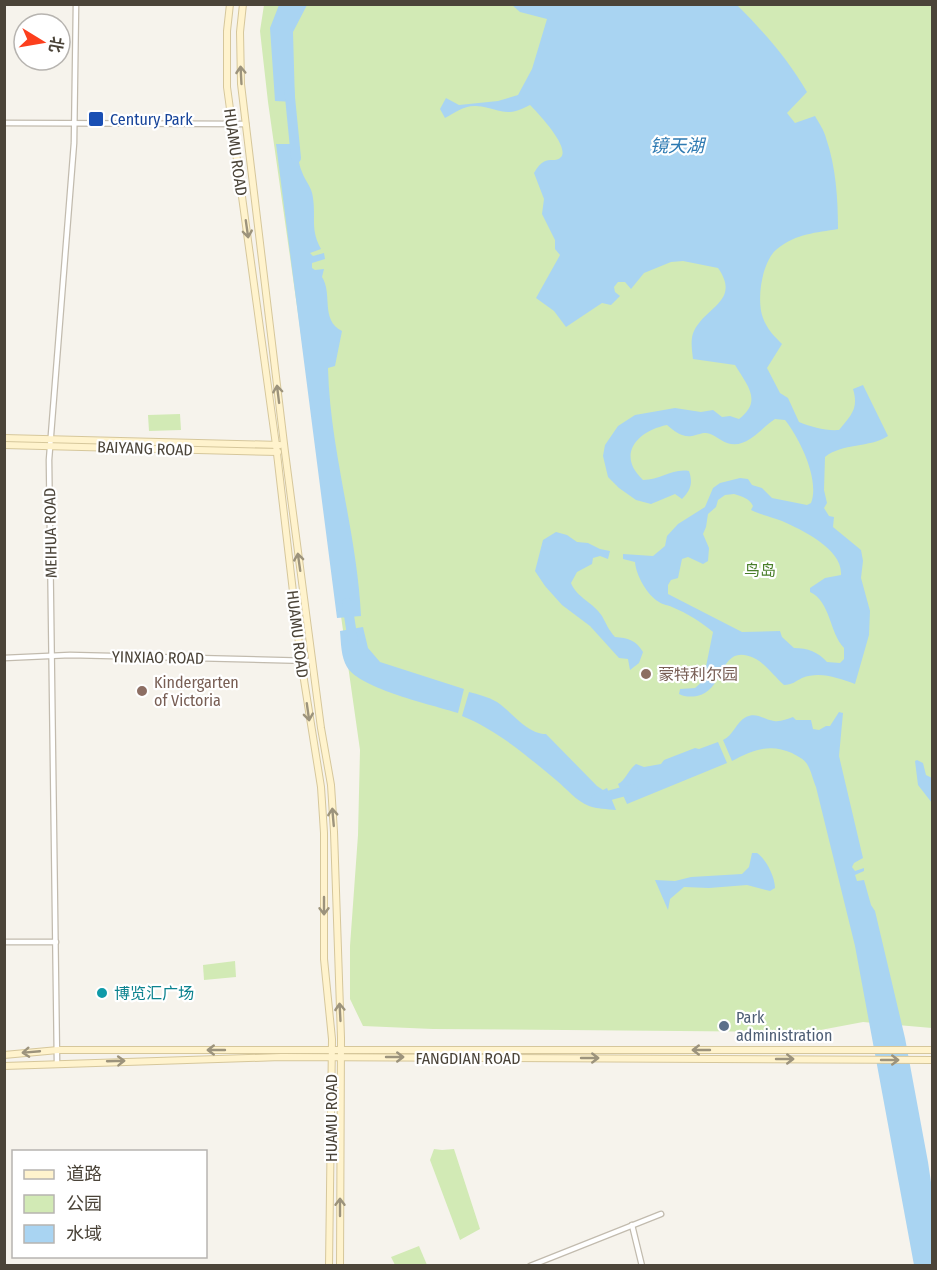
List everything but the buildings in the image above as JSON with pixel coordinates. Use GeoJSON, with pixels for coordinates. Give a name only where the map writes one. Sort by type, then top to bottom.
{"type":"FeatureCollection","features":[{"type":"Feature","properties":{"kind":"main road","name":"HUAMU ROAD"},"geometry":{"type":"LineString","coordinates":[[230,4],[227,31],[227,87],[276,449],[301,661],[321,787],[324,833],[324,959],[332,1039],[329,1266]]}},
{"type":"Feature","properties":{"kind":"main road","name":"HUAMU ROAD"},"geometry":{"type":"LineString","coordinates":[[243,4],[240,32],[241,84],[284,449],[331,785],[341,1049],[340,1266]]}},
{"type":"Feature","properties":{"kind":"main road","name":"BAIYANG ROAD"},"geometry":{"type":"LineString","coordinates":[[4,438],[49,442],[284,449]]}},
{"type":"Feature","properties":{"kind":"main road","name":"BAIYANG ROAD"},"geometry":{"type":"LineString","coordinates":[[4,445],[49,442]]}},
{"type":"Feature","properties":{"kind":"main road","name":"FANGDIAN ROAD"},"geometry":{"type":"LineString","coordinates":[[4,1054],[58,1050],[933,1050]]}},
{"type":"Feature","properties":{"kind":"main road","name":"FANGDIAN ROAD"},"geometry":{"type":"LineString","coordinates":[[4,1066],[331,1057],[933,1060]]}},
{"type":"Feature","properties":{"kind":"street","name":"MEIHUA ROAD"},"geometry":{"type":"LineString","coordinates":[[57,1063],[49,442],[75,123],[76,4]]}},
{"type":"Feature","properties":{"kind":"street"},"geometry":{"type":"LineString","coordinates":[[4,123],[246,124]]}},
{"type":"Feature","properties":{"kind":"street","name":"YINXIAO ROAD"},"geometry":{"type":"LineString","coordinates":[[4,658],[52,655],[312,661]]}},
{"type":"Feature","properties":{"kind":"street"},"geometry":{"type":"LineString","coordinates":[[4,942],[56,942]]}},
{"type":"Feature","properties":{"kind":"street"},"geometry":{"type":"LineString","coordinates":[[530,1266],[661,1214]]}},
{"type":"Feature","properties":{"kind":"street"},"geometry":{"type":"LineString","coordinates":[[632,1225],[642,1266]]}},
{"type":"Feature","properties":{"kind":"green space","name":"鸟岛"},"geometry":{"type":"Polygon","coordinates":[[[264,5],[932,5],[932,1028],[863,1022],[810,1032],[433,1029],[363,1026],[350,999],[350,946],[358,835],[360,750],[268,102],[260,31],[264,5]]]}},
{"type":"Feature","properties":{"kind":"green space"},"geometry":{"type":"Polygon","coordinates":[[[180,414],[181,430],[149,431],[148,415],[180,414]]]}},
{"type":"Feature","properties":{"kind":"green space"},"geometry":{"type":"Polygon","coordinates":[[[235,961],[236,977],[204,980],[203,965],[235,961]]]}},
{"type":"Feature","properties":{"kind":"green space"},"geometry":{"type":"Polygon","coordinates":[[[434,1149],[454,1149],[480,1229],[460,1240],[430,1160],[434,1149]]]}},
{"type":"Feature","properties":{"kind":"green space"},"geometry":{"type":"Polygon","coordinates":[[[419,1246],[427,1265],[395,1265],[391,1257],[419,1246]]]}},
{"type":"Feature","properties":{"kind":"water"},"geometry":{"type":"Polygon","coordinates":[[[279,5],[307,5],[293,32],[295,102],[275,101],[270,28],[279,5]]]}},
{"type":"Feature","properties":{"kind":"water","name":"镜天湖"},"geometry":{"type":"Polygon","coordinates":[[[512,5],[737,5],[775,46],[807,92],[787,113],[795,123],[815,116],[824,132],[834,172],[838,229],[799,237],[777,249],[764,271],[760,301],[765,322],[782,344],[767,368],[780,393],[788,398],[799,422],[829,430],[839,430],[854,407],[853,389],[863,385],[888,436],[881,440],[839,449],[825,457],[824,490],[827,503],[824,508],[829,516],[834,517],[833,527],[861,550],[863,561],[861,578],[870,611],[869,635],[855,684],[829,676],[815,675],[784,685],[759,661],[744,655],[735,656],[729,661],[707,692],[692,697],[679,694],[680,689],[695,688],[703,681],[713,632],[699,621],[662,604],[650,595],[637,573],[635,562],[623,559],[623,554],[653,556],[665,546],[667,536],[678,524],[705,507],[713,488],[720,483],[740,478],[748,479],[752,485],[762,488],[772,498],[807,505],[811,503],[813,494],[811,472],[791,428],[785,420],[775,419],[747,441],[734,444],[706,433],[685,436],[667,425],[656,428],[639,438],[631,453],[631,462],[635,471],[643,480],[677,471],[689,471],[690,486],[682,499],[675,494],[651,504],[636,500],[608,477],[603,456],[605,445],[618,426],[635,415],[675,408],[701,412],[713,410],[722,417],[730,416],[739,419],[750,406],[750,393],[735,365],[693,359],[694,331],[699,322],[724,296],[726,288],[718,268],[683,261],[671,262],[644,273],[631,289],[625,282],[618,282],[614,287],[615,292],[620,296],[611,305],[602,303],[566,327],[554,311],[536,298],[560,255],[555,249],[555,240],[542,214],[544,199],[534,173],[542,163],[561,157],[563,152],[557,138],[530,105],[508,112],[472,106],[445,118],[440,109],[446,98],[459,105],[498,101],[518,95],[532,69],[547,19],[520,12],[512,5]],[[734,494],[725,495],[718,500],[716,507],[708,514],[703,534],[709,548],[708,561],[703,564],[688,557],[682,559],[678,578],[671,580],[668,585],[668,594],[742,632],[780,631],[782,637],[794,648],[812,651],[827,662],[840,663],[844,659],[844,648],[835,634],[822,603],[810,592],[810,588],[825,578],[841,575],[840,566],[835,557],[820,542],[782,521],[751,510],[753,506],[750,501],[734,494]]]}},
{"type":"Feature","properties":{"kind":"water"},"geometry":{"type":"Polygon","coordinates":[[[276,144],[297,144],[301,169],[312,194],[314,230],[321,249],[310,253],[313,256],[324,253],[325,259],[312,263],[312,268],[324,269],[322,277],[327,291],[329,314],[335,326],[342,331],[335,366],[328,368],[330,399],[333,430],[359,585],[361,616],[337,618],[276,144]]]}},
{"type":"Feature","properties":{"kind":"water"},"geometry":{"type":"Polygon","coordinates":[[[556,532],[567,535],[577,542],[588,543],[610,551],[608,559],[600,556],[593,558],[592,564],[577,572],[571,583],[577,593],[599,611],[615,637],[631,640],[643,652],[639,663],[630,670],[628,659],[619,658],[590,626],[562,605],[535,571],[543,540],[556,532]]]}},
{"type":"Feature","properties":{"kind":"water"},"geometry":{"type":"Polygon","coordinates":[[[363,627],[368,648],[380,662],[464,689],[458,713],[381,689],[354,675],[344,659],[340,631],[363,627]]]}},
{"type":"Feature","properties":{"kind":"water"},"geometry":{"type":"Polygon","coordinates":[[[469,692],[497,702],[526,727],[546,734],[597,786],[603,790],[607,788],[616,810],[595,808],[584,804],[511,744],[462,716],[469,692]]]}},
{"type":"Feature","properties":{"kind":"water"},"geometry":{"type":"Polygon","coordinates":[[[839,712],[843,713],[839,756],[863,858],[854,863],[852,867],[855,871],[864,868],[864,871],[855,875],[857,881],[864,880],[875,911],[905,1038],[928,1162],[932,1189],[932,1265],[914,1265],[855,946],[810,769],[806,762],[792,753],[776,748],[754,751],[732,761],[723,740],[743,719],[750,716],[776,721],[793,717],[796,720],[811,720],[813,729],[819,730],[830,726],[839,712]]]}},
{"type":"Feature","properties":{"kind":"water"},"geometry":{"type":"Polygon","coordinates":[[[718,742],[727,763],[627,804],[618,784],[636,764],[644,767],[661,764],[664,760],[695,748],[699,749],[718,742]]]}},
{"type":"Feature","properties":{"kind":"water"},"geometry":{"type":"Polygon","coordinates":[[[915,761],[923,763],[926,775],[932,778],[932,803],[918,785],[915,761]]]}},
{"type":"Feature","properties":{"kind":"water"},"geometry":{"type":"Polygon","coordinates":[[[752,853],[757,853],[767,864],[775,888],[770,891],[747,885],[684,887],[670,899],[668,910],[655,880],[675,881],[691,877],[742,874],[749,867],[752,853]]]}},
{"type":"Feature","properties":{"kind":"waterway"},"geometry":{"type":"LineString","coordinates":[[289,87],[296,158]]}},
{"type":"Feature","properties":{"kind":"waterway"},"geometry":{"type":"LineString","coordinates":[[347,603],[353,641]]}},
{"type":"Feature","properties":{"kind":"waterway"},"geometry":{"type":"LineString","coordinates":[[596,799],[633,789]]}},
{"type":"Feature","properties":{"kind":"place","name":"Century Park"},"geometry":{"type":"Point","coordinates":[96,119]}},
{"type":"Feature","properties":{"kind":"place","name":"蒙特利尔园"},"geometry":{"type":"Point","coordinates":[646,674]}},
{"type":"Feature","properties":{"kind":"place","name":"Kindergarten of Victoria"},"geometry":{"type":"Point","coordinates":[142,691]}},
{"type":"Feature","properties":{"kind":"place","name":"博览汇广场"},"geometry":{"type":"Point","coordinates":[102,993]}},
{"type":"Feature","properties":{"kind":"place","name":"Park administration"},"geometry":{"type":"Point","coordinates":[724,1026]}}]}
